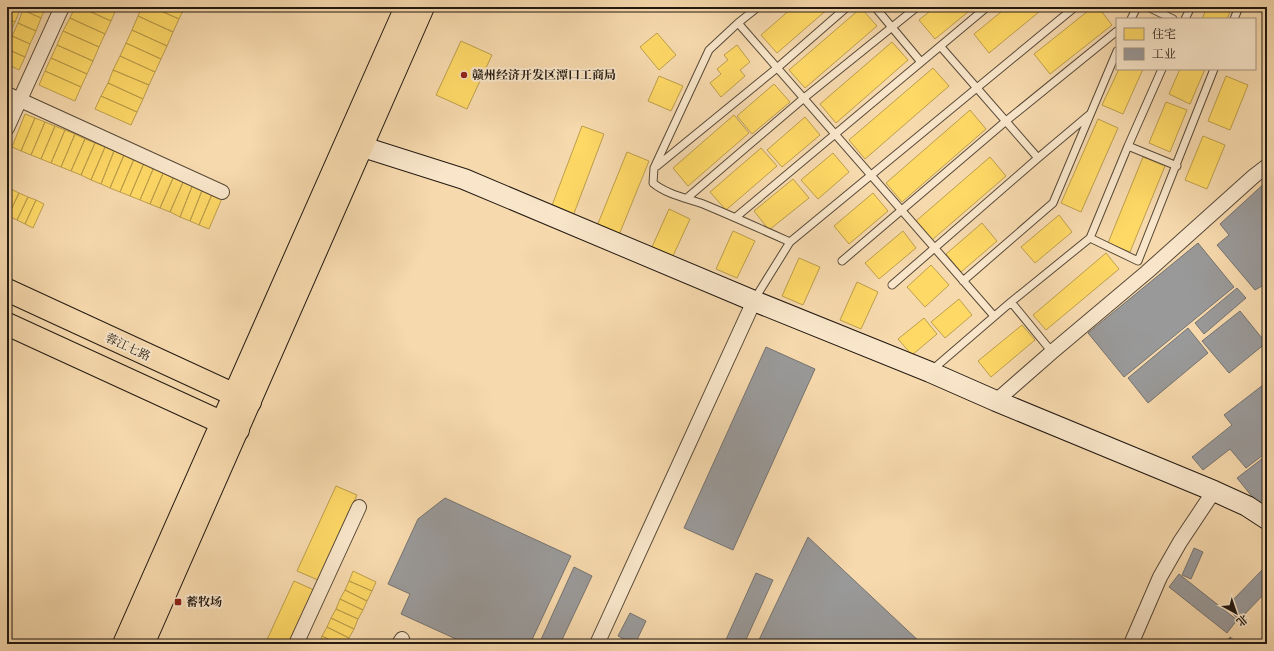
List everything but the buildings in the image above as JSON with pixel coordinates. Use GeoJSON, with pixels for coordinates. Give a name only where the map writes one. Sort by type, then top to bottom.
{"type":"FeatureCollection","features":[{"type":"Feature","properties":{"kind":"main road"},"geometry":{"type":"LineString","coordinates":[[143,644],[230,427],[406,7]]}},
{"type":"Feature","properties":{"kind":"main road"},"geometry":{"type":"LineString","coordinates":[[242,399],[362,147],[423,7]]}},
{"type":"Feature","properties":{"kind":"main road"},"geometry":{"type":"LineString","coordinates":[[362,147],[464,179],[754,301],[930,372],[996,401],[1214,491],[1248,506],[1267,519]]}},
{"type":"Feature","properties":{"kind":"main road","name":"蓉江七路"},"geometry":{"type":"LineString","coordinates":[[7,290],[242,399]]}},
{"type":"Feature","properties":{"kind":"main road"},"geometry":{"type":"LineString","coordinates":[[7,324],[230,427]]}},
{"type":"Feature","properties":{"kind":"main road"},"geometry":{"type":"LineString","coordinates":[[124,644],[230,427]]}},
{"type":"Feature","properties":{"kind":"street"},"geometry":{"type":"LineString","coordinates":[[7,128],[13,97],[62,7]]}},
{"type":"Feature","properties":{"kind":"street"},"geometry":{"type":"LineString","coordinates":[[13,97],[222,192]]}},
{"type":"Feature","properties":{"kind":"street"},"geometry":{"type":"LineString","coordinates":[[996,401],[1147,272],[1267,166]]}},
{"type":"Feature","properties":{"kind":"street"},"geometry":{"type":"LineString","coordinates":[[597,644],[754,301]]}},
{"type":"Feature","properties":{"kind":"street"},"geometry":{"type":"LineString","coordinates":[[1131,644],[1160,577],[1180,542],[1214,491]]}},
{"type":"Feature","properties":{"kind":"street"},"geometry":{"type":"LineString","coordinates":[[296,644],[359,507]]}},
{"type":"Feature","properties":{"kind":"lane"},"geometry":{"type":"LineString","coordinates":[[758,7],[738,22],[709,50],[654,168],[653,182],[660,189],[736,217],[790,242]]}},
{"type":"Feature","properties":{"kind":"lane"},"geometry":{"type":"LineString","coordinates":[[654,168],[777,68],[847,7]]}},
{"type":"Feature","properties":{"kind":"lane"},"geometry":{"type":"LineString","coordinates":[[875,7],[921,62]]}},
{"type":"Feature","properties":{"kind":"lane"},"geometry":{"type":"LineString","coordinates":[[687,198],[804,98],[916,7]]}},
{"type":"Feature","properties":{"kind":"lane"},"geometry":{"type":"LineString","coordinates":[[736,217],[987,7]]}},
{"type":"Feature","properties":{"kind":"lane"},"geometry":{"type":"LineString","coordinates":[[754,301],[790,242],[1075,7]]}},
{"type":"Feature","properties":{"kind":"lane"},"geometry":{"type":"LineString","coordinates":[[1132,18],[1137,7]]}},
{"type":"Feature","properties":{"kind":"lane"},"geometry":{"type":"LineString","coordinates":[[1186,18],[1191,7]]}},
{"type":"Feature","properties":{"kind":"lane"},"geometry":{"type":"LineString","coordinates":[[1234,18],[1239,7]]}},
{"type":"Feature","properties":{"kind":"lane"},"geometry":{"type":"LineString","coordinates":[[1151,8],[1171,18]]}},
{"type":"Feature","properties":{"kind":"lane"},"geometry":{"type":"LineString","coordinates":[[738,22],[994,316]]}},
{"type":"Feature","properties":{"kind":"lane"},"geometry":{"type":"LineString","coordinates":[[842,261],[1006,121],[1116,32]]}},
{"type":"Feature","properties":{"kind":"lane"},"geometry":{"type":"LineString","coordinates":[[941,46],[1038,158]]}},
{"type":"Feature","properties":{"kind":"lane"},"geometry":{"type":"LineString","coordinates":[[964,281],[1053,203],[1116,53]]}},
{"type":"Feature","properties":{"kind":"lane"},"geometry":{"type":"LineString","coordinates":[[930,372],[994,316],[1090,238],[1162,70]]}},
{"type":"Feature","properties":{"kind":"lane"},"geometry":{"type":"LineString","coordinates":[[1090,238],[1138,261],[1177,166],[1214,70]]}},
{"type":"Feature","properties":{"kind":"lane"},"geometry":{"type":"LineString","coordinates":[[892,285],[934,247],[1089,115]]}},
{"type":"Feature","properties":{"kind":"lane"},"geometry":{"type":"LineString","coordinates":[[1128,146],[1177,166]]}},
{"type":"Feature","properties":{"kind":"lane"},"geometry":{"type":"LineString","coordinates":[[1011,302],[1052,352]]}},
{"type":"Feature","properties":{"kind":"place","name":"赣州经济开发区潭口工商局"},"geometry":{"type":"Point","coordinates":[464,75]}},
{"type":"Feature","properties":{"kind":"place","name":"蓄牧场"},"geometry":{"type":"Point","coordinates":[178,602]}}]}
